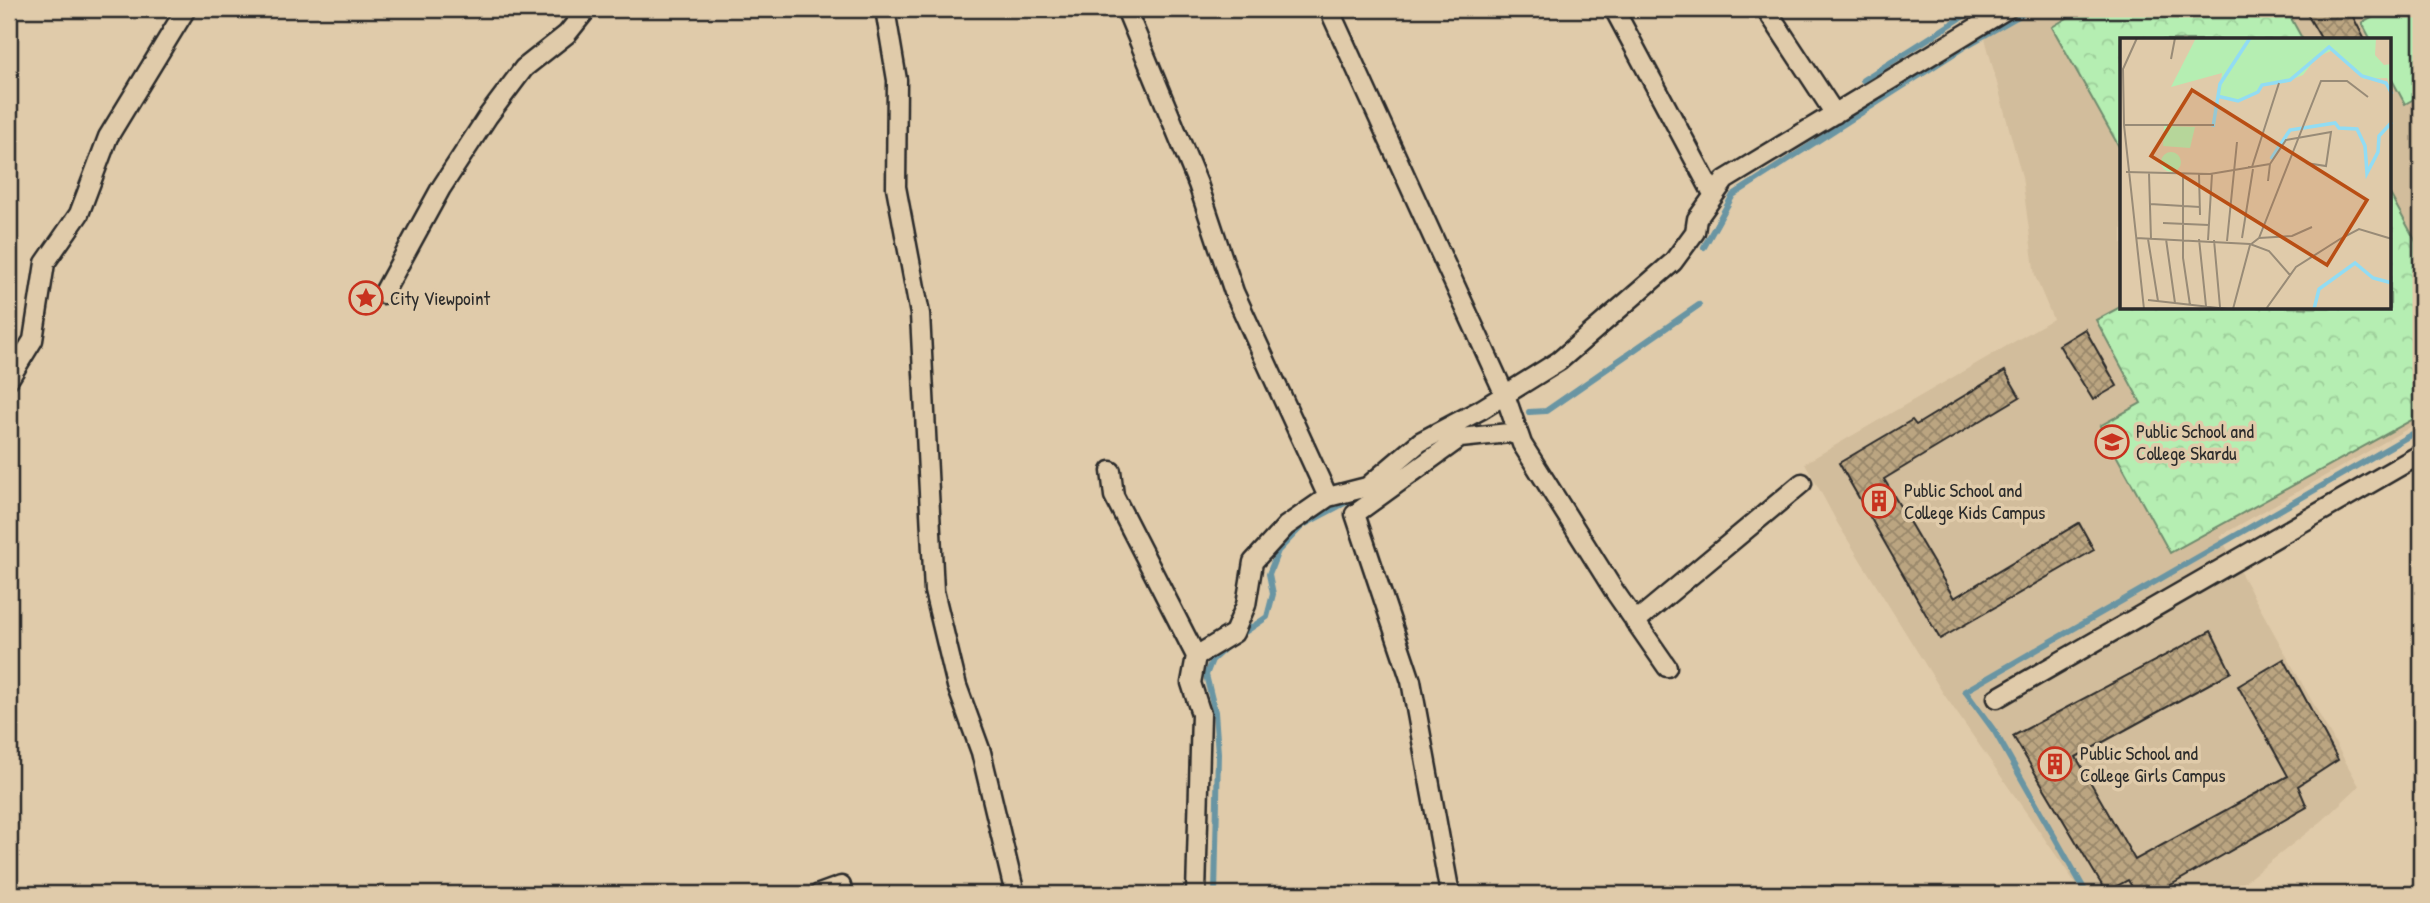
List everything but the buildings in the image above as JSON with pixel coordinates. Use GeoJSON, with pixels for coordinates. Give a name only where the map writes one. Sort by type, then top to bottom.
{"type":"FeatureCollection","features":[{"type":"Feature","properties":{"kind":"street"},"geometry":{"type":"LineString","coordinates":[[9,379],[33,340],[45,262],[79,214],[108,137],[186,9]]}},
{"type":"Feature","properties":{"kind":"street"},"geometry":{"type":"LineString","coordinates":[[383,294],[441,188],[488,116],[524,68],[567,34],[587,9]]}},
{"type":"Feature","properties":{"kind":"street"},"geometry":{"type":"LineString","coordinates":[[885,9],[897,80],[896,187],[920,314],[934,591],[957,686],[981,752],[1015,894]]}},
{"type":"Feature","properties":{"kind":"street"},"geometry":{"type":"LineString","coordinates":[[1126,9],[1198,184],[1234,292],[1328,497]]}},
{"type":"Feature","properties":{"kind":"street"},"geometry":{"type":"LineString","coordinates":[[1329,9],[1505,395],[1519,436],[1635,622],[1667,667]]}},
{"type":"Feature","properties":{"kind":"street"},"geometry":{"type":"LineString","coordinates":[[1614,9],[1713,194]]}},
{"type":"Feature","properties":{"kind":"street"},"geometry":{"type":"LineString","coordinates":[[1766,9],[1835,114]]}},
{"type":"Feature","properties":{"kind":"street"},"geometry":{"type":"LineString","coordinates":[[1196,656],[1234,633],[1246,605],[1253,562],[1286,526],[1328,497],[1367,487],[1420,442],[1505,395],[1559,361],[1673,262],[1695,232],[1697,219],[1725,180],[2003,10]]}},
{"type":"Feature","properties":{"kind":"street"},"geometry":{"type":"LineString","coordinates":[[1450,894],[1412,681],[1355,514],[1460,438],[1509,433],[1519,436]]}},
{"type":"Feature","properties":{"kind":"street"},"geometry":{"type":"LineString","coordinates":[[1997,698],[2421,454]]}},
{"type":"Feature","properties":{"kind":"street"},"geometry":{"type":"LineString","coordinates":[[1111,471],[1114,496],[1196,656],[1191,684],[1200,715],[1196,894]]}},
{"type":"Feature","properties":{"kind":"street"},"geometry":{"type":"LineString","coordinates":[[1635,622],[1802,483]]}},
{"type":"Feature","properties":{"kind":"street"},"geometry":{"type":"LineString","coordinates":[[819,894],[841,886]]}},
{"type":"Feature","properties":{"kind":"shaded area","name":"Public School and College Skardu"},"geometry":{"type":"Polygon","coordinates":[[[2037,9],[2421,9],[2421,421],[2220,536],[2359,786],[2322,821],[2229,894],[2083,894],[1943,693],[1838,524],[1805,463],[2053,319],[2035,276],[2022,177],[1985,38],[2037,9]]]}},
{"type":"Feature","properties":{"kind":"green space"},"geometry":{"type":"Polygon","coordinates":[[[2082,9],[2286,9],[2302,38],[2120,38],[2120,148],[2052,27],[2082,9]]]}},
{"type":"Feature","properties":{"kind":"green space"},"geometry":{"type":"Polygon","coordinates":[[[2388,9],[2418,9],[2421,15],[2421,95],[2405,104],[2392,80],[2392,38],[2370,38],[2362,23],[2388,9]]]}},
{"type":"Feature","properties":{"kind":"green space"},"geometry":{"type":"Polygon","coordinates":[[[2392,198],[2421,251],[2421,415],[2170,553],[2100,426],[2141,403],[2096,320],[2120,307],[2120,310],[2392,310],[2392,198]]]}},
{"type":"Feature","properties":{"kind":"waterway"},"geometry":{"type":"LineString","coordinates":[[1863,80],[1975,9]]}},
{"type":"Feature","properties":{"kind":"waterway"},"geometry":{"type":"LineString","coordinates":[[1704,247],[1733,195],[1964,47],[2031,9]]}},
{"type":"Feature","properties":{"kind":"waterway"},"geometry":{"type":"LineString","coordinates":[[1529,412],[1546,411],[1699,305]]}},
{"type":"Feature","properties":{"kind":"waterway"},"geometry":{"type":"LineString","coordinates":[[2087,894],[1995,732],[1965,691],[2421,429]]}},
{"type":"Feature","properties":{"kind":"waterway"},"geometry":{"type":"LineString","coordinates":[[1239,636],[1267,617],[1273,594],[1269,574],[1278,551],[1303,525],[1354,498]]}},
{"type":"Feature","properties":{"kind":"waterway"},"geometry":{"type":"LineString","coordinates":[[1215,894],[1218,753],[1215,712],[1206,675],[1212,660],[1231,643]]}},
{"type":"Feature","properties":{"kind":"place","name":"City Viewpoint"},"geometry":{"type":"Point","coordinates":[366,298]}},
{"type":"Feature","properties":{"kind":"place","name":"Public School and College Skardu"},"geometry":{"type":"Point","coordinates":[2112,442]}},
{"type":"Feature","properties":{"kind":"place","name":"Public School and College Kids Campus"},"geometry":{"type":"Point","coordinates":[1879,501]}},
{"type":"Feature","properties":{"kind":"place","name":"Public School and College Girls Campus"},"geometry":{"type":"Point","coordinates":[2055,764]}}]}
